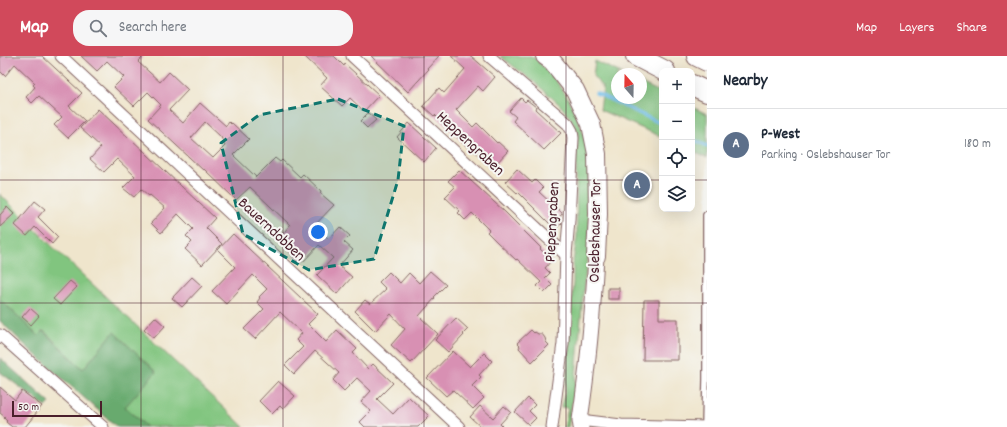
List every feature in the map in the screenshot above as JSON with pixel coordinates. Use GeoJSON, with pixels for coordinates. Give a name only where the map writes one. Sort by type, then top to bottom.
{"type":"FeatureCollection","features":[{"type":"Feature","properties":{"kind":"highway","name":"Oslebshauser Tor"},"geometry":{"type":"LineString","coordinates":[[545,56],[552,61],[575,90],[591,124],[597,154],[598,214],[596,256]]}},
{"type":"Feature","properties":{"kind":"highway"},"geometry":{"type":"LineString","coordinates":[[636,56],[659,68]]}},
{"type":"Feature","properties":{"kind":"highway"},"geometry":{"type":"LineString","coordinates":[[696,56],[707,61]]}},
{"type":"Feature","properties":{"kind":"highway"},"geometry":{"type":"LineString","coordinates":[[695,86],[707,92]]}},
{"type":"Feature","properties":{"kind":"main road","name":"Oslebshauser Tor"},"geometry":{"type":"LineString","coordinates":[[579,425],[587,375],[596,256]]}},
{"type":"Feature","properties":{"kind":"street","name":"Bauerndobben"},"geometry":{"type":"LineString","coordinates":[[61,56],[459,427]]}},
{"type":"Feature","properties":{"kind":"street","name":"Heppengraben"},"geometry":{"type":"LineString","coordinates":[[352,56],[566,255]]}},
{"type":"Feature","properties":{"kind":"street","name":"Piepengraben"},"geometry":{"type":"LineString","coordinates":[[489,56],[568,124],[572,131],[573,153],[566,255],[563,343],[552,427]]}},
{"type":"Feature","properties":{"kind":"street"},"geometry":{"type":"LineString","coordinates":[[0,335],[103,427]]}},
{"type":"Feature","properties":{"kind":"street"},"geometry":{"type":"LineString","coordinates":[[579,425],[706,426]]}},
{"type":"Feature","properties":{"kind":"lane"},"geometry":{"type":"LineString","coordinates":[[706,426],[707,214]]}},
{"type":"Feature","properties":{"kind":"highlighted area"},"geometry":{"type":"Polygon","coordinates":[[[338,99],[404,126],[398,180],[374,259],[309,270],[243,234],[221,143],[259,115],[338,99]]]}},
{"type":"Feature","properties":{"kind":"green space"},"geometry":{"type":"Polygon","coordinates":[[[500,56],[531,56],[537,60],[554,78],[566,95],[576,114],[584,135],[589,156],[589,252],[584,284],[575,387],[568,427],[564,427],[568,408],[561,407],[565,391],[569,348],[573,262],[577,236],[576,159],[578,133],[571,119],[560,105],[533,81],[500,56]]]}},
{"type":"Feature","properties":{"kind":"green space"},"geometry":{"type":"Polygon","coordinates":[[[595,61],[611,68],[611,104],[647,104],[647,86],[659,92],[659,136],[600,110],[603,88],[593,76],[595,61]]]}},
{"type":"Feature","properties":{"kind":"green space"},"geometry":{"type":"Polygon","coordinates":[[[695,108],[707,114],[707,158],[695,152],[695,108]]]}},
{"type":"Feature","properties":{"kind":"green space"},"geometry":{"type":"Polygon","coordinates":[[[0,194],[53,247],[244,427],[147,427],[125,407],[114,333],[83,369],[44,331],[38,336],[0,299],[0,194]]]}},
{"type":"Feature","properties":{"kind":"green space"},"geometry":{"type":"Polygon","coordinates":[[[0,299],[38,336],[43,331],[83,369],[114,332],[156,372],[125,407],[147,427],[117,427],[29,349],[0,321],[0,299]]]}},
{"type":"Feature","properties":{"kind":"green space"},"geometry":{"type":"Polygon","coordinates":[[[0,358],[50,403],[46,407],[0,372],[0,358]]]}},
{"type":"Feature","properties":{"kind":"building"},"geometry":{"type":"Polygon","coordinates":[[[0,56],[42,56],[82,93],[69,106],[85,121],[68,138],[54,125],[62,117],[39,96],[32,103],[26,97],[35,87],[33,85],[35,83],[15,64],[5,76],[0,71],[0,56]]]}},
{"type":"Feature","properties":{"kind":"building"},"geometry":{"type":"Polygon","coordinates":[[[81,56],[144,56],[138,62],[160,82],[169,72],[188,90],[169,110],[183,123],[200,103],[226,126],[229,122],[231,124],[232,123],[249,139],[233,155],[256,177],[275,158],[280,162],[282,160],[300,177],[303,174],[321,191],[320,193],[334,205],[314,226],[329,239],[340,227],[350,236],[344,242],[353,250],[339,266],[352,277],[337,294],[317,275],[333,258],[319,245],[303,262],[284,244],[287,241],[281,236],[290,225],[250,187],[236,200],[148,119],[161,105],[148,92],[134,106],[114,87],[124,77],[107,61],[97,71],[81,56]],[[205,122],[191,138],[213,158],[225,146],[221,137],[205,122]]]}},
{"type":"Feature","properties":{"kind":"building"},"geometry":{"type":"Polygon","coordinates":[[[304,56],[334,56],[379,95],[364,111],[350,98],[342,106],[320,86],[327,78],[304,56]]]}},
{"type":"Feature","properties":{"kind":"building"},"geometry":{"type":"Polygon","coordinates":[[[371,56],[439,56],[408,92],[371,56]]]}},
{"type":"Feature","properties":{"kind":"building"},"geometry":{"type":"Polygon","coordinates":[[[451,56],[471,56],[495,77],[483,91],[478,86],[456,110],[473,127],[477,123],[497,143],[498,142],[508,151],[492,168],[473,150],[472,152],[435,115],[434,116],[423,106],[439,88],[444,93],[465,69],[451,56]]]}},
{"type":"Feature","properties":{"kind":"building"},"geometry":{"type":"Polygon","coordinates":[[[521,98],[525,102],[527,100],[536,107],[535,109],[561,133],[544,150],[513,121],[516,117],[509,111],[521,98]]]}},
{"type":"Feature","properties":{"kind":"building"},"geometry":{"type":"Polygon","coordinates":[[[98,109],[215,218],[206,228],[222,244],[202,265],[185,249],[192,242],[186,236],[193,229],[178,214],[161,233],[151,223],[165,208],[141,189],[134,197],[123,188],[135,176],[117,159],[104,172],[90,159],[101,147],[80,128],[98,109]]]}},
{"type":"Feature","properties":{"kind":"building"},"geometry":{"type":"Polygon","coordinates":[[[368,113],[376,120],[367,128],[360,121],[368,113]]]}},
{"type":"Feature","properties":{"kind":"building"},"geometry":{"type":"Polygon","coordinates":[[[409,123],[436,148],[424,162],[397,137],[409,123]]]}},
{"type":"Feature","properties":{"kind":"building"},"geometry":{"type":"Polygon","coordinates":[[[517,169],[532,183],[535,180],[543,188],[539,192],[562,213],[558,219],[562,223],[555,229],[518,192],[517,193],[505,182],[517,169]]]}},
{"type":"Feature","properties":{"kind":"building"},"geometry":{"type":"Polygon","coordinates":[[[459,170],[505,212],[552,260],[545,268],[550,273],[545,278],[552,285],[544,293],[537,286],[541,282],[487,232],[489,230],[472,213],[465,220],[458,213],[460,211],[445,197],[455,187],[448,181],[459,170]]]}},
{"type":"Feature","properties":{"kind":"building"},"geometry":{"type":"Polygon","coordinates":[[[35,201],[45,209],[38,217],[58,237],[52,244],[35,227],[27,236],[15,225],[35,201]]]}},
{"type":"Feature","properties":{"kind":"building"},"geometry":{"type":"Polygon","coordinates":[[[7,207],[14,214],[0,227],[0,215],[7,207]]]}},
{"type":"Feature","properties":{"kind":"building"},"geometry":{"type":"Polygon","coordinates":[[[233,234],[318,314],[308,324],[326,342],[337,330],[357,349],[353,353],[368,369],[373,364],[393,383],[377,399],[393,414],[409,397],[429,416],[418,427],[365,427],[360,422],[371,411],[361,402],[371,391],[357,378],[344,391],[333,380],[339,373],[315,351],[294,374],[285,365],[303,347],[296,340],[302,333],[280,312],[255,339],[244,329],[264,309],[257,302],[260,298],[259,297],[267,289],[253,275],[226,304],[212,291],[235,267],[218,250],[233,234]]]}},
{"type":"Feature","properties":{"kind":"building"},"geometry":{"type":"Polygon","coordinates":[[[430,271],[446,285],[419,316],[438,334],[411,363],[391,345],[405,329],[391,314],[375,331],[355,311],[365,300],[370,304],[386,289],[379,282],[389,272],[400,283],[409,273],[419,283],[430,271]]]}},
{"type":"Feature","properties":{"kind":"building"},"geometry":{"type":"Polygon","coordinates":[[[192,277],[202,286],[182,307],[172,298],[192,277]]]}},
{"type":"Feature","properties":{"kind":"building"},"geometry":{"type":"Polygon","coordinates":[[[70,281],[77,287],[60,305],[53,299],[70,281]]]}},
{"type":"Feature","properties":{"kind":"building"},"geometry":{"type":"Polygon","coordinates":[[[608,288],[619,288],[619,299],[608,299],[608,288]]]}},
{"type":"Feature","properties":{"kind":"building"},"geometry":{"type":"Polygon","coordinates":[[[644,300],[659,300],[659,319],[678,319],[678,360],[643,360],[644,300]]]}},
{"type":"Feature","properties":{"kind":"building"},"geometry":{"type":"Polygon","coordinates":[[[30,308],[39,316],[31,325],[22,317],[30,308]]]}},
{"type":"Feature","properties":{"kind":"building"},"geometry":{"type":"Polygon","coordinates":[[[155,317],[165,326],[154,338],[144,329],[155,317]]]}},
{"type":"Feature","properties":{"kind":"building"},"geometry":{"type":"Polygon","coordinates":[[[456,318],[468,329],[448,352],[435,340],[456,318]]]}},
{"type":"Feature","properties":{"kind":"building"},"geometry":{"type":"Polygon","coordinates":[[[531,330],[534,333],[542,334],[549,345],[532,362],[519,348],[520,346],[517,343],[531,330]]]}},
{"type":"Feature","properties":{"kind":"building"},"geometry":{"type":"Polygon","coordinates":[[[453,351],[470,367],[484,353],[492,361],[479,375],[481,377],[472,386],[484,398],[473,409],[453,390],[446,396],[427,378],[453,351]]]}},
{"type":"Feature","properties":{"kind":"building"},"geometry":{"type":"Polygon","coordinates":[[[278,381],[295,396],[283,409],[280,406],[272,414],[259,401],[278,381]]]}},
{"type":"Feature","properties":{"kind":"building"},"geometry":{"type":"Polygon","coordinates":[[[0,387],[15,400],[22,391],[42,406],[25,427],[12,427],[6,422],[5,417],[0,413],[0,387]]]}},
{"type":"Feature","properties":{"kind":"building"},"geometry":{"type":"Polygon","coordinates":[[[528,398],[535,405],[529,411],[536,418],[529,425],[515,412],[528,398]]]}},
{"type":"Feature","properties":{"kind":"building"},"geometry":{"type":"Polygon","coordinates":[[[480,406],[493,418],[504,406],[511,412],[500,424],[503,427],[481,427],[470,417],[480,406]]]}},
{"type":"Feature","properties":{"kind":"waterway"},"geometry":{"type":"LineString","coordinates":[[596,93],[659,123]]}},
{"type":"Feature","properties":{"kind":"waterway"},"geometry":{"type":"LineString","coordinates":[[694,140],[707,146]]}},
{"type":"Feature","properties":{"kind":"place","name":"P-West"},"geometry":{"type":"Point","coordinates":[637,185]}}]}
